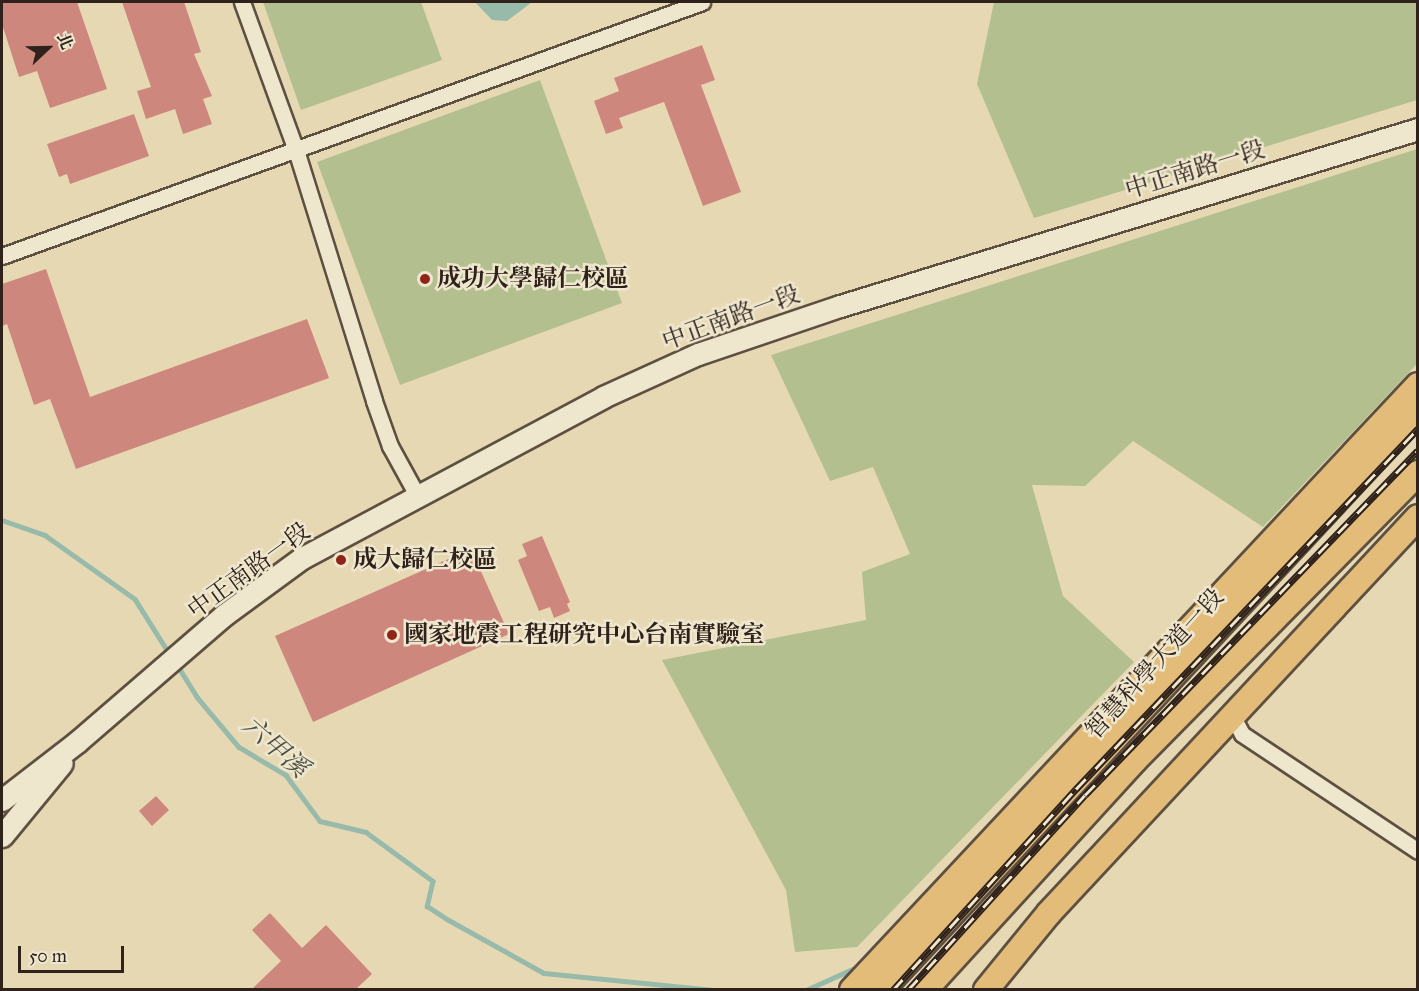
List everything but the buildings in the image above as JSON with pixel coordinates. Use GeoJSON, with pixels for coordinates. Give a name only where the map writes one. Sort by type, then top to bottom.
{"type":"FeatureCollection","features":[{"type":"Feature","properties":{"kind":"main road","name":"智慧科學大道一段"},"geometry":{"type":"LineString","coordinates":[[852,990],[1225,587],[1418,385]]}},
{"type":"Feature","properties":{"kind":"main road","name":"智慧科學大道一段"},"geometry":{"type":"LineString","coordinates":[[881,990],[1418,410]]}},
{"type":"Feature","properties":{"kind":"main road"},"geometry":{"type":"LineString","coordinates":[[1357,450],[1418,410]]}},
{"type":"Feature","properties":{"kind":"main road","name":"智慧科學大道一段"},"geometry":{"type":"LineString","coordinates":[[925,990],[1136,760],[1335,561],[1418,472]]}},
{"type":"Feature","properties":{"kind":"main road"},"geometry":{"type":"LineString","coordinates":[[986,989],[1049,913],[1418,518]]}},
{"type":"Feature","properties":{"kind":"street"},"geometry":{"type":"LineString","coordinates":[[242,2],[296,150],[374,401],[390,446],[418,497]]}},
{"type":"Feature","properties":{"kind":"street"},"geometry":{"type":"LineString","coordinates":[[2,256],[702,2]]}},
{"type":"Feature","properties":{"kind":"street","name":"中正南路一段"},"geometry":{"type":"LineString","coordinates":[[78,742],[128,695],[302,558],[603,397],[698,354],[851,302],[1418,129]]}},
{"type":"Feature","properties":{"kind":"street"},"geometry":{"type":"LineString","coordinates":[[1233,717],[1242,734],[1418,850]]}},
{"type":"Feature","properties":{"kind":"street"},"geometry":{"type":"LineString","coordinates":[[2,800],[78,742]]}},
{"type":"Feature","properties":{"kind":"street"},"geometry":{"type":"LineString","coordinates":[[2,836],[78,742]]}},
{"type":"Feature","properties":{"kind":"shaded area"},"geometry":{"type":"Polygon","coordinates":[[[263,2],[421,2],[442,60],[301,110],[263,2]]]}},
{"type":"Feature","properties":{"kind":"shaded area"},"geometry":{"type":"Polygon","coordinates":[[[475,2],[532,2],[507,21],[492,20],[475,2]]]}},
{"type":"Feature","properties":{"kind":"shaded area"},"geometry":{"type":"Polygon","coordinates":[[[994,2],[1417,2],[1417,100],[1034,218],[977,84],[994,2]]]}},
{"type":"Feature","properties":{"kind":"shaded area"},"geometry":{"type":"Polygon","coordinates":[[[540,80],[622,303],[400,385],[317,162],[540,80]]]}},
{"type":"Feature","properties":{"kind":"shaded area"},"geometry":{"type":"Polygon","coordinates":[[[1417,149],[1417,364],[1263,527],[1133,441],[1085,486],[1032,485],[1063,596],[1134,662],[857,947],[795,952],[786,890],[662,660],[866,620],[862,572],[910,554],[873,467],[830,481],[771,355],[1417,149]]]}},
{"type":"Feature","properties":{"kind":"waterway","name":"六甲溪"},"geometry":{"type":"LineString","coordinates":[[2,520],[45,535],[135,599],[169,653]]}},
{"type":"Feature","properties":{"kind":"waterway","name":"六甲溪"},"geometry":{"type":"LineString","coordinates":[[176,663],[197,697],[239,747],[286,775],[320,821],[366,832],[433,881],[427,906],[447,919],[544,973],[713,990]]}},
{"type":"Feature","properties":{"kind":"waterway","name":"六甲溪"},"geometry":{"type":"LineString","coordinates":[[806,990],[855,968],[862,971]]}},
{"type":"Feature","properties":{"kind":"railway"},"geometry":{"type":"LineString","coordinates":[[893,990],[1076,789],[1418,429]]}},
{"type":"Feature","properties":{"kind":"railway"},"geometry":{"type":"LineString","coordinates":[[908,990],[1085,795],[1418,450]]}},
{"type":"Feature","properties":{"kind":"place","name":"成功大學歸仁校區"},"geometry":{"type":"Point","coordinates":[425,279]}},
{"type":"Feature","properties":{"kind":"place","name":"成大歸仁校區"},"geometry":{"type":"Point","coordinates":[341,560]}},
{"type":"Feature","properties":{"kind":"place","name":"國家地震工程研究中心台南實驗室"},"geometry":{"type":"Point","coordinates":[392,635]}}]}
